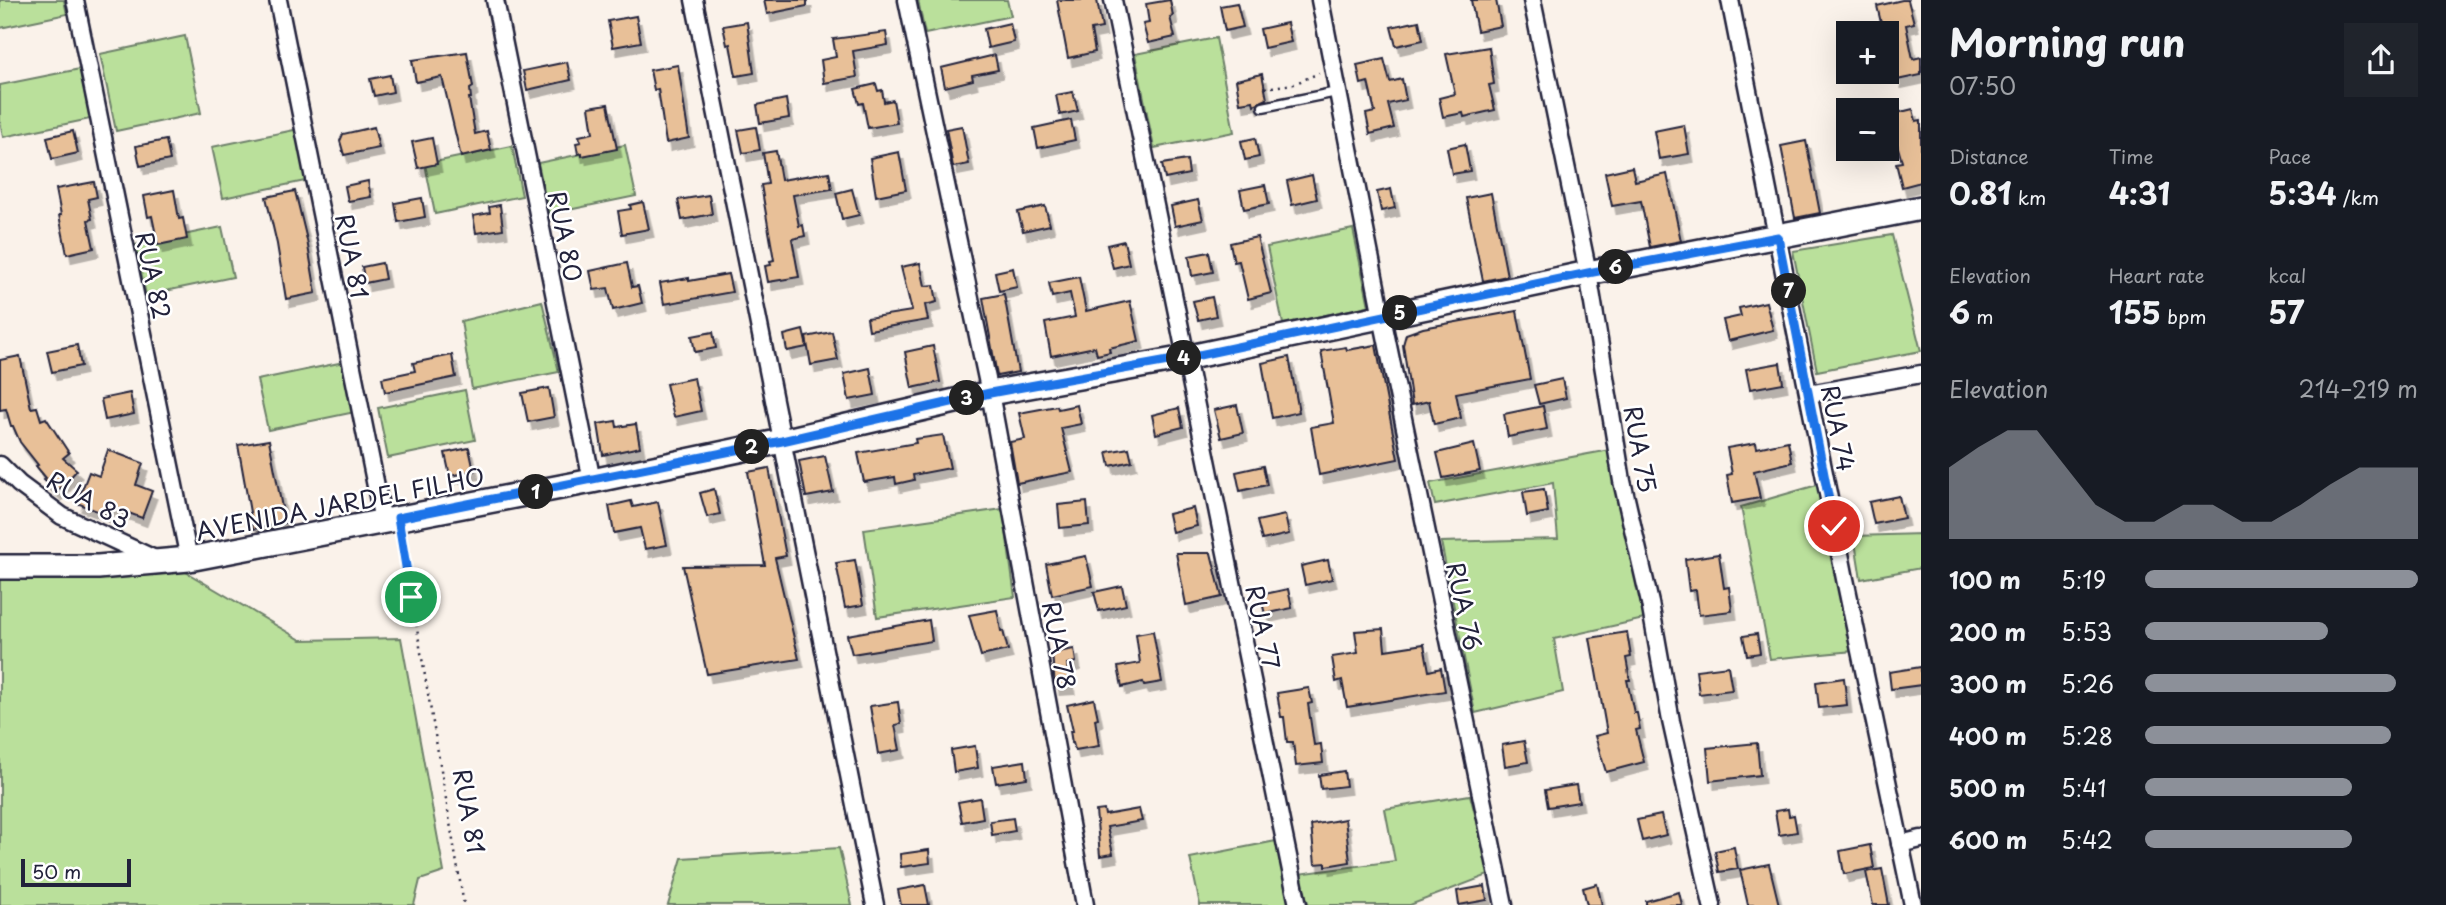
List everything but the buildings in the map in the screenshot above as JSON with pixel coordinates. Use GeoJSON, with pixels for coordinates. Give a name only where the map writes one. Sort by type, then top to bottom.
{"type":"FeatureCollection","features":[{"type":"Feature","properties":{"kind":"main road","name":"AVENIDA JARDEL FILHO"},"geometry":{"type":"LineString","coordinates":[[0,567],[98,567],[189,559],[592,481],[990,393],[1185,358],[1588,273],[1921,208]]}},
{"type":"Feature","properties":{"kind":"street","name":"RUA 82"},"geometry":{"type":"LineString","coordinates":[[75,0],[189,559]]}},
{"type":"Feature","properties":{"kind":"street","name":"RUA 81"},"geometry":{"type":"LineString","coordinates":[[278,0],[391,520]]}},
{"type":"Feature","properties":{"kind":"street","name":"RUA 80"},"geometry":{"type":"LineString","coordinates":[[495,0],[592,481]]}},
{"type":"Feature","properties":{"kind":"street"},"geometry":{"type":"LineString","coordinates":[[694,0],[875,905]]}},
{"type":"Feature","properties":{"kind":"street","name":"RUA 78"},"geometry":{"type":"LineString","coordinates":[[907,0],[990,393],[1085,905]]}},
{"type":"Feature","properties":{"kind":"street","name":"RUA 77"},"geometry":{"type":"LineString","coordinates":[[1113,0],[1298,905]]}},
{"type":"Feature","properties":{"kind":"street","name":"RUA 76"},"geometry":{"type":"LineString","coordinates":[[1320,0],[1382,317],[1504,905]]}},
{"type":"Feature","properties":{"kind":"street","name":"RUA 75"},"geometry":{"type":"LineString","coordinates":[[1532,0],[1588,273],[1622,481],[1712,905]]}},
{"type":"Feature","properties":{"kind":"street","name":"RUA 74"},"geometry":{"type":"LineString","coordinates":[[1730,0],[1834,526],[1913,905]]}},
{"type":"Feature","properties":{"kind":"street"},"geometry":{"type":"LineString","coordinates":[[1810,394],[1921,374]]}},
{"type":"Feature","properties":{"kind":"street","name":"RUA 83"},"geometry":{"type":"LineString","coordinates":[[0,465],[28,491],[62,516],[162,562]]}},
{"type":"Feature","properties":{"kind":"street"},"geometry":{"type":"LineString","coordinates":[[1900,844],[1921,839]]}},
{"type":"Feature","properties":{"kind":"lane"},"geometry":{"type":"LineString","coordinates":[[1263,107],[1337,92]]}},
{"type":"Feature","properties":{"kind":"path"},"geometry":{"type":"LineString","coordinates":[[1265,88],[1294,84],[1332,67]]}},
{"type":"Feature","properties":{"kind":"path","name":"RUA 81"},"geometry":{"type":"LineString","coordinates":[[391,520],[464,905]]}},
{"type":"Feature","properties":{"kind":"green space"},"geometry":{"type":"Polygon","coordinates":[[[0,0],[64,0],[67,14],[0,28],[0,0]]]}},
{"type":"Feature","properties":{"kind":"green space"},"geometry":{"type":"Polygon","coordinates":[[[918,0],[1007,0],[1011,16],[925,34],[918,0]]]}},
{"type":"Feature","properties":{"kind":"green space"},"geometry":{"type":"Polygon","coordinates":[[[185,36],[201,113],[116,131],[100,54],[185,36]]]}},
{"type":"Feature","properties":{"kind":"green space"},"geometry":{"type":"Polygon","coordinates":[[[1216,38],[1234,132],[1154,148],[1135,54],[1216,38]]]}},
{"type":"Feature","properties":{"kind":"green space"},"geometry":{"type":"Polygon","coordinates":[[[80,69],[90,119],[3,137],[0,85],[80,69]]]}},
{"type":"Feature","properties":{"kind":"green space"},"geometry":{"type":"Polygon","coordinates":[[[299,129],[310,180],[223,198],[212,147],[299,129]]]}},
{"type":"Feature","properties":{"kind":"green space"},"geometry":{"type":"Polygon","coordinates":[[[625,145],[636,196],[549,214],[538,163],[625,145]]]}},
{"type":"Feature","properties":{"kind":"green space"},"geometry":{"type":"Polygon","coordinates":[[[512,146],[522,196],[435,214],[425,164],[512,146]]]}},
{"type":"Feature","properties":{"kind":"green space"},"geometry":{"type":"Polygon","coordinates":[[[222,227],[233,277],[146,295],[135,245],[222,227]]]}},
{"type":"Feature","properties":{"kind":"green space"},"geometry":{"type":"Polygon","coordinates":[[[1353,229],[1369,306],[1283,324],[1267,247],[1353,229]]]}},
{"type":"Feature","properties":{"kind":"green space"},"geometry":{"type":"Polygon","coordinates":[[[1892,235],[1921,351],[1817,371],[1793,251],[1892,235]]]}},
{"type":"Feature","properties":{"kind":"green space"},"geometry":{"type":"Polygon","coordinates":[[[542,301],[559,372],[472,389],[461,321],[542,301]]]}},
{"type":"Feature","properties":{"kind":"green space"},"geometry":{"type":"Polygon","coordinates":[[[344,362],[355,412],[268,430],[257,380],[344,362]]]}},
{"type":"Feature","properties":{"kind":"green space"},"geometry":{"type":"Polygon","coordinates":[[[465,390],[475,440],[388,458],[378,408],[465,390]]]}},
{"type":"Feature","properties":{"kind":"green space"},"geometry":{"type":"Polygon","coordinates":[[[1610,450],[1644,619],[1554,639],[1563,692],[1475,713],[1441,542],[1558,539],[1553,483],[1435,505],[1430,483],[1610,450]]]}},
{"type":"Feature","properties":{"kind":"green space"},"geometry":{"type":"Polygon","coordinates":[[[1817,485],[1853,651],[1770,659],[1741,507],[1817,485]]]}},
{"type":"Feature","properties":{"kind":"green space"},"geometry":{"type":"Polygon","coordinates":[[[1003,509],[1015,597],[877,617],[864,529],[1003,509]]]}},
{"type":"Feature","properties":{"kind":"green space"},"geometry":{"type":"Polygon","coordinates":[[[1921,534],[1921,568],[1861,579],[1854,536],[1921,534]]]}},
{"type":"Feature","properties":{"kind":"green space"},"geometry":{"type":"Polygon","coordinates":[[[184,571],[301,640],[401,638],[444,872],[420,880],[414,905],[0,905],[0,578],[184,571]]]}},
{"type":"Feature","properties":{"kind":"green space"},"geometry":{"type":"Polygon","coordinates":[[[1470,795],[1491,874],[1410,905],[1309,905],[1298,874],[1395,861],[1385,809],[1470,795]]]}},
{"type":"Feature","properties":{"kind":"green space"},"geometry":{"type":"Polygon","coordinates":[[[1276,841],[1289,905],[1200,905],[1190,858],[1276,841]]]}},
{"type":"Feature","properties":{"kind":"green space"},"geometry":{"type":"Polygon","coordinates":[[[839,848],[852,905],[668,905],[682,858],[839,848]]]}},
{"type":"Feature","properties":{"kind":"route"},"geometry":{"type":"LineString","coordinates":[[411,597],[398,518],[782,441],[990,393],[1185,358],[1588,273],[1778,237],[1834,526]]}}]}
